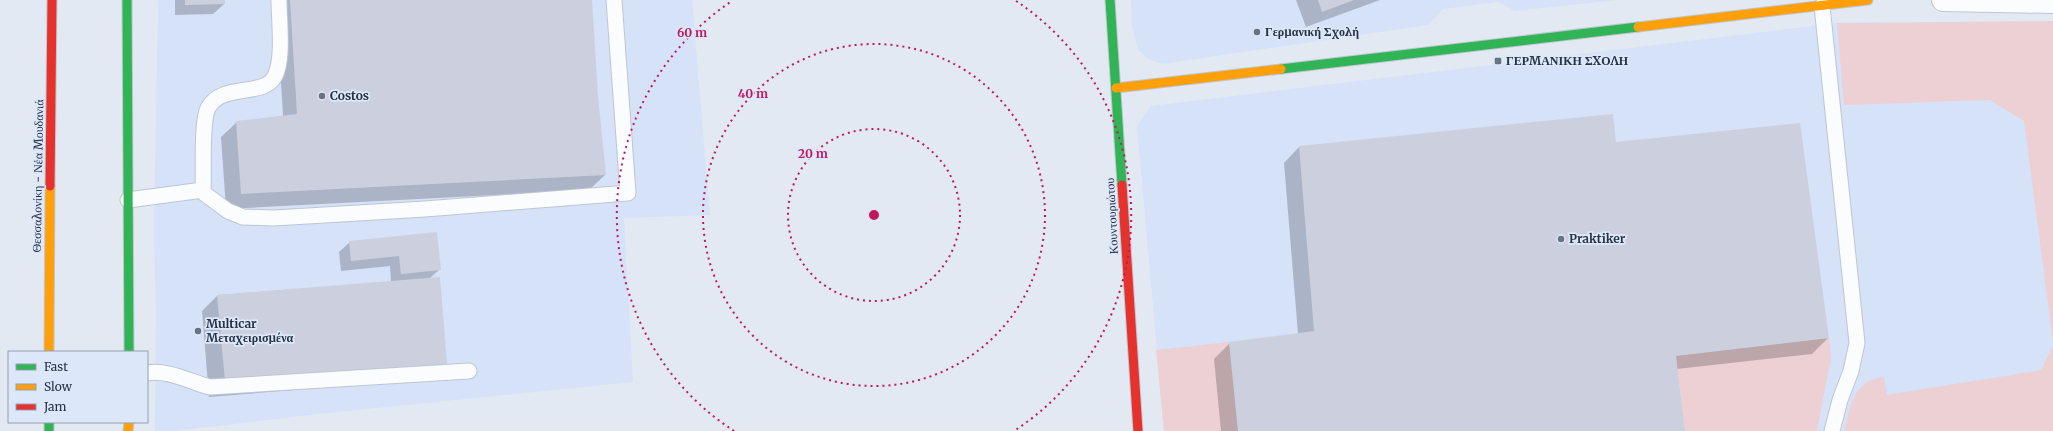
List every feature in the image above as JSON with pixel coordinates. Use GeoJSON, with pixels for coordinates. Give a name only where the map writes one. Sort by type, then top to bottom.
{"type":"FeatureCollection","features":[{"type":"Feature","properties":{"kind":"main road","name":"Θεσσαλονίκη - Νέα Μουδανιά"},"geometry":{"type":"LineString","coordinates":[[49,351],[52,0]]}},
{"type":"Feature","properties":{"kind":"main road"},"geometry":{"type":"LineString","coordinates":[[127,0],[129,351]]}},
{"type":"Feature","properties":{"kind":"main road","name":"Κουντουριώτου"},"geometry":{"type":"LineString","coordinates":[[1110,0],[1138,431]]}},
{"type":"Feature","properties":{"kind":"main road"},"geometry":{"type":"LineString","coordinates":[[1116,88],[1868,0]]}},
{"type":"Feature","properties":{"kind":"street"},"geometry":{"type":"LineString","coordinates":[[1943,0],[2053,2]]}},
{"type":"Feature","properties":{"kind":"lane"},"geometry":{"type":"LineString","coordinates":[[279,0],[279,56],[274,78],[267,84],[256,88],[234,91],[219,97],[208,109],[205,126],[203,190],[205,194],[228,211],[243,217],[274,218],[425,209],[628,193],[614,0]]}},
{"type":"Feature","properties":{"kind":"lane"},"geometry":{"type":"LineString","coordinates":[[1822,6],[1857,343],[1851,371],[1840,400],[1832,431]]}},
{"type":"Feature","properties":{"kind":"lane"},"geometry":{"type":"LineString","coordinates":[[128,200],[203,190]]}},
{"type":"Feature","properties":{"kind":"lane"},"geometry":{"type":"LineString","coordinates":[[148,373],[156,372],[171,375],[210,387],[469,370]]}},
{"type":"Feature","properties":{"kind":"shaded area"},"geometry":{"type":"Polygon","coordinates":[[[158,0],[692,0],[710,215],[624,218],[633,382],[317,414],[175,431],[155,431],[156,314],[154,233],[158,0]]]}},
{"type":"Feature","properties":{"kind":"shaded area","name":"Γερμανική Σχολή"},"geometry":{"type":"Polygon","coordinates":[[[1131,0],[1618,0],[1515,11],[1498,2],[1443,9],[1428,25],[1162,64],[1149,59],[1138,50],[1132,26],[1131,0]]]}},
{"type":"Feature","properties":{"kind":"shaded area"},"geometry":{"type":"Polygon","coordinates":[[[2053,21],[2053,431],[1164,431],[1137,126],[1151,106],[1837,23],[2053,21]]]}},
{"type":"Feature","properties":{"kind":"shaded area"},"geometry":{"type":"Polygon","coordinates":[[[2053,21],[2053,341],[2024,121],[1990,100],[1844,105],[1837,23],[2053,21]]]}},
{"type":"Feature","properties":{"kind":"shaded area"},"geometry":{"type":"Polygon","coordinates":[[[1829,338],[1831,358],[1817,431],[1685,431],[1676,356],[1829,338]]]}},
{"type":"Feature","properties":{"kind":"shaded area"},"geometry":{"type":"Polygon","coordinates":[[[1229,342],[1238,431],[1164,431],[1156,350],[1229,342]]]}},
{"type":"Feature","properties":{"kind":"shaded area"},"geometry":{"type":"Polygon","coordinates":[[[2053,346],[2053,431],[1844,431],[1851,404],[1855,396],[1866,383],[1874,379],[1884,377],[1887,395],[2041,370],[2053,346]]]}},
{"type":"Feature","properties":{"kind":"building"},"geometry":{"type":"Polygon","coordinates":[[[185,0],[225,0],[225,4],[185,5],[185,0]]]}},
{"type":"Feature","properties":{"kind":"building"},"geometry":{"type":"Polygon","coordinates":[[[290,0],[592,0],[598,96],[606,175],[241,194],[236,121],[297,114],[290,0]]]}},
{"type":"Feature","properties":{"kind":"building"},"geometry":{"type":"Polygon","coordinates":[[[1318,0],[1354,0],[1322,12],[1318,0]]]}},
{"type":"Feature","properties":{"kind":"building","name":"Praktiker"},"geometry":{"type":"Polygon","coordinates":[[[1613,114],[1616,142],[1800,123],[1829,338],[1676,356],[1685,431],[1238,431],[1229,342],[1314,331],[1299,146],[1613,114]]]}},
{"type":"Feature","properties":{"kind":"building"},"geometry":{"type":"Polygon","coordinates":[[[437,232],[441,270],[401,274],[399,256],[351,261],[349,241],[437,232]]]}},
{"type":"Feature","properties":{"kind":"building"},"geometry":{"type":"Polygon","coordinates":[[[440,277],[447,364],[225,381],[217,295],[440,277]]]}},
{"type":"Feature","properties":{"kind":"traffic: fast"},"geometry":{"type":"LineString","coordinates":[[127,0],[129,351]]}},
{"type":"Feature","properties":{"kind":"traffic: fast"},"geometry":{"type":"LineString","coordinates":[[1110,0],[1122,185]]}},
{"type":"Feature","properties":{"kind":"traffic: fast"},"geometry":{"type":"LineString","coordinates":[[1281,69],[1638,27]]}},
{"type":"Feature","properties":{"kind":"traffic: fast"},"geometry":{"type":"LineString","coordinates":[[49,423],[49,431]]}},
{"type":"Feature","properties":{"kind":"traffic: slow"},"geometry":{"type":"LineString","coordinates":[[1638,27],[1868,0]]}},
{"type":"Feature","properties":{"kind":"traffic: slow"},"geometry":{"type":"LineString","coordinates":[[1116,88],[1281,69]]}},
{"type":"Feature","properties":{"kind":"traffic: slow"},"geometry":{"type":"LineString","coordinates":[[49,351],[50,186]]}},
{"type":"Feature","properties":{"kind":"traffic: slow"},"geometry":{"type":"LineString","coordinates":[[128,431],[129,423]]}},
{"type":"Feature","properties":{"kind":"traffic: jam"},"geometry":{"type":"LineString","coordinates":[[50,186],[52,0]]}},
{"type":"Feature","properties":{"kind":"traffic: jam"},"geometry":{"type":"LineString","coordinates":[[1122,185],[1138,431]]}},
{"type":"Feature","properties":{"kind":"place","name":"Γερμανική Σχολή"},"geometry":{"type":"Point","coordinates":[1257,32]}},
{"type":"Feature","properties":{"kind":"place","name":"ΓΕΡΜΑΝΙΚΗ ΣΧΟΛΗ"},"geometry":{"type":"Point","coordinates":[1498,61]}},
{"type":"Feature","properties":{"kind":"place","name":"Costos"},"geometry":{"type":"Point","coordinates":[322,96]}},
{"type":"Feature","properties":{"kind":"place","name":"Praktiker"},"geometry":{"type":"Point","coordinates":[1561,239]}},
{"type":"Feature","properties":{"kind":"place","name":"Multicar Μεταχειρισμένα"},"geometry":{"type":"Point","coordinates":[198,331]}}]}
